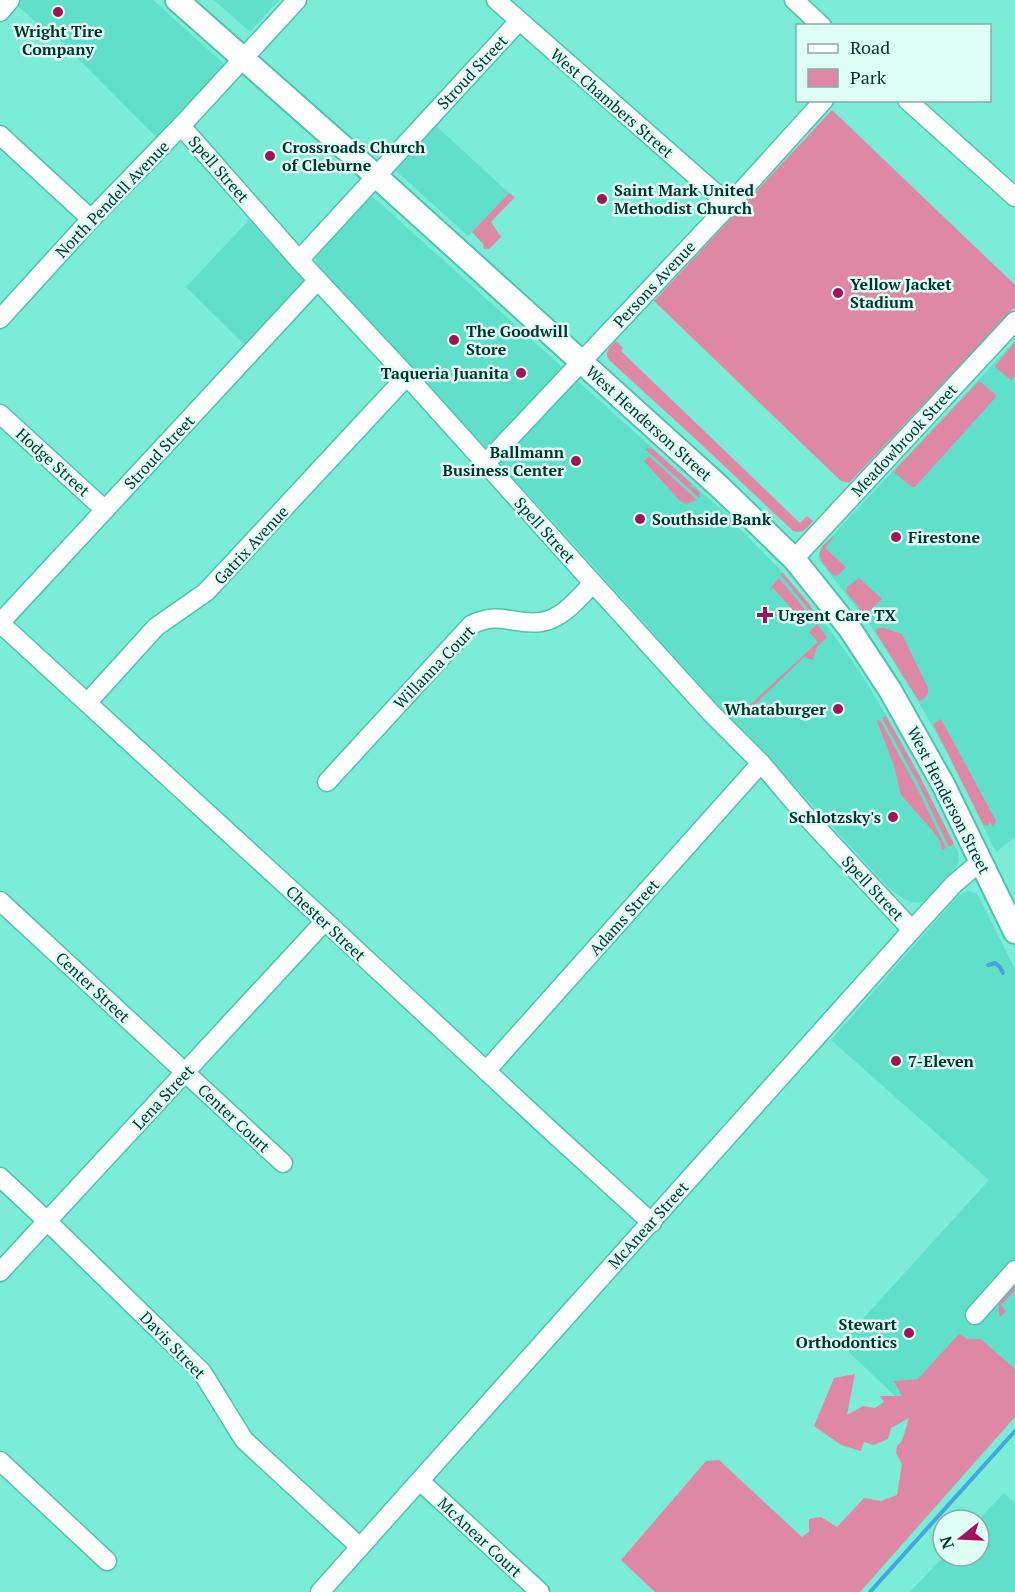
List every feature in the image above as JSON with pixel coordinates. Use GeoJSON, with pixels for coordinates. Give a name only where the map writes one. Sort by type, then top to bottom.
{"type":"FeatureCollection","features":[{"type":"Feature","properties":{"kind":"main road","name":"West Henderson Street"},"geometry":{"type":"LineString","coordinates":[[177,0],[581,361],[722,489],[794,559],[850,629],[890,690],[944,786],[1015,933]]}},
{"type":"Feature","properties":{"kind":"street"},"geometry":{"type":"LineString","coordinates":[[0,12],[10,0]]}},
{"type":"Feature","properties":{"kind":"street","name":"North Pendell Avenue"},"geometry":{"type":"LineString","coordinates":[[0,319],[297,0]]}},
{"type":"Feature","properties":{"kind":"street","name":"West Chambers Street"},"geometry":{"type":"LineString","coordinates":[[496,0],[729,205]]}},
{"type":"Feature","properties":{"kind":"street"},"geometry":{"type":"LineString","coordinates":[[794,0],[820,24]]}},
{"type":"Feature","properties":{"kind":"street","name":"Stroud Street"},"geometry":{"type":"LineString","coordinates":[[299,260],[519,21]]}},
{"type":"Feature","properties":{"kind":"street","name":"Persons Avenue"},"geometry":{"type":"LineString","coordinates":[[485,464],[729,205],[822,102]]}},
{"type":"Feature","properties":{"kind":"street"},"geometry":{"type":"LineString","coordinates":[[909,102],[1015,197]]}},
{"type":"Feature","properties":{"kind":"street","name":"Spell Street"},"geometry":{"type":"LineString","coordinates":[[181,126],[299,260],[407,376],[711,713],[761,763],[912,930]]}},
{"type":"Feature","properties":{"kind":"street"},"geometry":{"type":"LineString","coordinates":[[0,135],[91,219]]}},
{"type":"Feature","properties":{"kind":"street","name":"Stroud Street"},"geometry":{"type":"LineString","coordinates":[[0,623],[318,280]]}},
{"type":"Feature","properties":{"kind":"street","name":"Meadowbrook Street"},"geometry":{"type":"LineString","coordinates":[[794,559],[1015,321]]}},
{"type":"Feature","properties":{"kind":"street","name":"Gatrix Avenue"},"geometry":{"type":"LineString","coordinates":[[87,703],[156,627],[206,592],[407,376]]}},
{"type":"Feature","properties":{"kind":"street","name":"Hodge Street"},"geometry":{"type":"LineString","coordinates":[[0,414],[105,510]]}},
{"type":"Feature","properties":{"kind":"street","name":"Willanna Court"},"geometry":{"type":"LineString","coordinates":[[327,782],[471,626],[488,619],[499,618],[531,622],[552,619],[575,602],[593,583]]}},
{"type":"Feature","properties":{"kind":"street","name":"Chester Street"},"geometry":{"type":"LineString","coordinates":[[0,623],[652,1222]]}},
{"type":"Feature","properties":{"kind":"street","name":"Adams Street"},"geometry":{"type":"LineString","coordinates":[[486,1071],[761,763]]}},
{"type":"Feature","properties":{"kind":"street","name":"McAnear Street"},"geometry":{"type":"LineString","coordinates":[[320,1592],[912,930],[954,884],[980,862]]}},
{"type":"Feature","properties":{"kind":"street","name":"Center Street"},"geometry":{"type":"LineString","coordinates":[[0,901],[185,1072]]}},
{"type":"Feature","properties":{"kind":"street","name":"Lena Street"},"geometry":{"type":"LineString","coordinates":[[0,1272],[325,921]]}},
{"type":"Feature","properties":{"kind":"street","name":"Center Court"},"geometry":{"type":"LineString","coordinates":[[185,1072],[283,1163]]}},
{"type":"Feature","properties":{"kind":"street","name":"Davis Street"},"geometry":{"type":"LineString","coordinates":[[0,1177],[202,1372],[244,1440],[360,1547]]}},
{"type":"Feature","properties":{"kind":"street"},"geometry":{"type":"LineString","coordinates":[[975,1315],[1015,1270]]}},
{"type":"Feature","properties":{"kind":"street"},"geometry":{"type":"LineString","coordinates":[[0,1461],[107,1561]]}},
{"type":"Feature","properties":{"kind":"street","name":"McAnear Court"},"geometry":{"type":"LineString","coordinates":[[420,1481],[540,1592]]}},
{"type":"Feature","properties":{"kind":"shaded area"},"geometry":{"type":"Polygon","coordinates":[[[20,0],[153,0],[223,63],[224,69],[159,140],[54,34],[51,36],[16,4],[20,0]]]}},
{"type":"Feature","properties":{"kind":"shaded area"},"geometry":{"type":"Polygon","coordinates":[[[214,0],[279,0],[250,32],[214,0]]]}},
{"type":"Feature","properties":{"kind":"shaded area"},"geometry":{"type":"Polygon","coordinates":[[[434,124],[509,193],[468,236],[396,171],[396,165],[434,124]]]}},
{"type":"Feature","properties":{"kind":"shaded area"},"geometry":{"type":"Polygon","coordinates":[[[372,196],[727,515],[783,573],[831,631],[860,672],[889,720],[958,852],[957,866],[924,901],[911,902],[891,890],[733,722],[316,263],[316,254],[372,196]]]}},
{"type":"Feature","properties":{"kind":"shaded area"},"geometry":{"type":"Polygon","coordinates":[[[249,220],[303,281],[245,345],[186,287],[249,220]]]}},
{"type":"Feature","properties":{"kind":"shaded area"},"geometry":{"type":"Polygon","coordinates":[[[1015,341],[1015,837],[996,852],[949,756],[918,701],[875,632],[818,557],[821,548],[1015,341]]]}},
{"type":"Feature","properties":{"kind":"shaded area"},"geometry":{"type":"Polygon","coordinates":[[[968,891],[978,895],[1015,969],[1015,1405],[964,1461],[840,1344],[989,1180],[831,1040],[958,896],[968,891]]]}},
{"type":"Feature","properties":{"kind":"shaded area"},"geometry":{"type":"Polygon","coordinates":[[[1004,1493],[1015,1503],[1015,1592],[910,1592],[933,1568],[991,1568],[990,1508],[1004,1493]]]}},
{"type":"Feature","properties":{"kind":"green space","name":"Yellow Jacket Stadium"},"geometry":{"type":"Polygon","coordinates":[[[832,110],[1015,285],[1015,307],[849,483],[841,481],[654,301],[832,110]]]}},
{"type":"Feature","properties":{"kind":"green space"},"geometry":{"type":"Polygon","coordinates":[[[509,193],[515,197],[491,222],[501,237],[489,249],[484,249],[483,244],[472,232],[509,193]]]}},
{"type":"Feature","properties":{"kind":"green space"},"geometry":{"type":"Polygon","coordinates":[[[616,341],[623,348],[621,351],[800,523],[807,516],[813,521],[809,526],[802,531],[793,531],[609,360],[607,352],[616,341]]]}},
{"type":"Feature","properties":{"kind":"green space"},"geometry":{"type":"Polygon","coordinates":[[[1015,342],[1015,377],[1011,380],[995,366],[1015,342]]]}},
{"type":"Feature","properties":{"kind":"green space"},"geometry":{"type":"Polygon","coordinates":[[[979,381],[996,397],[915,487],[912,487],[895,473],[895,470],[979,381]]]}},
{"type":"Feature","properties":{"kind":"green space"},"geometry":{"type":"Polygon","coordinates":[[[645,449],[653,449],[692,484],[690,486],[699,491],[699,498],[645,449]]]}},
{"type":"Feature","properties":{"kind":"green space"},"geometry":{"type":"Polygon","coordinates":[[[649,456],[697,500],[686,504],[680,501],[644,461],[649,456]]]}},
{"type":"Feature","properties":{"kind":"green space"},"geometry":{"type":"Polygon","coordinates":[[[835,536],[825,548],[846,567],[837,576],[832,574],[820,558],[823,546],[835,536]]]}},
{"type":"Feature","properties":{"kind":"green space"},"geometry":{"type":"Polygon","coordinates":[[[783,573],[811,606],[810,611],[780,574],[783,573]]]}},
{"type":"Feature","properties":{"kind":"green space"},"geometry":{"type":"Polygon","coordinates":[[[779,578],[808,613],[802,617],[773,588],[770,589],[779,578]]]}},
{"type":"Feature","properties":{"kind":"green space"},"geometry":{"type":"Polygon","coordinates":[[[859,578],[882,599],[865,615],[846,592],[847,587],[859,578]]]}},
{"type":"Feature","properties":{"kind":"green space"},"geometry":{"type":"Polygon","coordinates":[[[817,624],[827,637],[817,647],[813,660],[804,657],[747,712],[745,710],[739,715],[818,642],[809,632],[817,624]]]}},
{"type":"Feature","properties":{"kind":"green space"},"geometry":{"type":"Polygon","coordinates":[[[878,628],[902,634],[928,688],[924,699],[919,701],[875,631],[878,628]]]}},
{"type":"Feature","properties":{"kind":"green space"},"geometry":{"type":"Polygon","coordinates":[[[886,716],[954,844],[949,847],[917,781],[882,718],[886,716]]]}},
{"type":"Feature","properties":{"kind":"green space"},"geometry":{"type":"Polygon","coordinates":[[[941,719],[996,821],[993,827],[990,822],[988,826],[983,824],[933,724],[941,719]]]}},
{"type":"Feature","properties":{"kind":"green space"},"geometry":{"type":"Polygon","coordinates":[[[880,720],[946,848],[942,850],[940,841],[932,830],[901,795],[894,766],[877,721],[880,720]]]}},
{"type":"Feature","properties":{"kind":"green space"},"geometry":{"type":"Polygon","coordinates":[[[1015,1284],[1015,1290],[1001,1305],[1006,1311],[1000,1317],[1000,1302],[1015,1284]]]}},
{"type":"Feature","properties":{"kind":"green space"},"geometry":{"type":"Polygon","coordinates":[[[959,1334],[968,1339],[980,1339],[1015,1369],[1015,1417],[934,1508],[931,1508],[931,1512],[860,1592],[655,1592],[621,1560],[706,1461],[719,1460],[802,1537],[809,1532],[809,1519],[821,1517],[837,1527],[864,1498],[881,1501],[897,1495],[902,1464],[896,1453],[897,1446],[902,1441],[909,1418],[891,1428],[888,1439],[874,1445],[864,1442],[861,1451],[841,1445],[814,1426],[834,1378],[855,1374],[847,1415],[863,1406],[875,1408],[884,1402],[880,1396],[902,1396],[894,1381],[918,1379],[959,1334]]]}},
{"type":"Feature","properties":{"kind":"waterway"},"geometry":{"type":"LineString","coordinates":[[988,965],[995,963],[1003,973]]}},
{"type":"Feature","properties":{"kind":"waterway"},"geometry":{"type":"LineString","coordinates":[[870,1592],[1015,1431]]}},
{"type":"Feature","properties":{"kind":"place","name":"Wright Tire Company"},"geometry":{"type":"Point","coordinates":[58,12]}},
{"type":"Feature","properties":{"kind":"place","name":"Crossroads Church of Cleburne"},"geometry":{"type":"Point","coordinates":[270,156]}},
{"type":"Feature","properties":{"kind":"place","name":"Saint Mark United Methodist Church"},"geometry":{"type":"Point","coordinates":[602,199]}},
{"type":"Feature","properties":{"kind":"place","name":"Yellow Jacket Stadium"},"geometry":{"type":"Point","coordinates":[838,293]}},
{"type":"Feature","properties":{"kind":"place","name":"The Goodwill Store"},"geometry":{"type":"Point","coordinates":[454,340]}},
{"type":"Feature","properties":{"kind":"place","name":"Taqueria Juanita"},"geometry":{"type":"Point","coordinates":[521,373]}},
{"type":"Feature","properties":{"kind":"place","name":"Ballmann Business Center"},"geometry":{"type":"Point","coordinates":[576,461]}},
{"type":"Feature","properties":{"kind":"place","name":"Southside Bank"},"geometry":{"type":"Point","coordinates":[640,519]}},
{"type":"Feature","properties":{"kind":"place","name":"Firestone"},"geometry":{"type":"Point","coordinates":[896,537]}},
{"type":"Feature","properties":{"kind":"place","name":"Urgent Care TX"},"geometry":{"type":"Point","coordinates":[765,615]}},
{"type":"Feature","properties":{"kind":"place","name":"Whataburger"},"geometry":{"type":"Point","coordinates":[838,709]}},
{"type":"Feature","properties":{"kind":"place","name":"Schlotzsky's"},"geometry":{"type":"Point","coordinates":[893,817]}},
{"type":"Feature","properties":{"kind":"place","name":"7-Eleven"},"geometry":{"type":"Point","coordinates":[896,1061]}},
{"type":"Feature","properties":{"kind":"place","name":"Stewart Orthodontics"},"geometry":{"type":"Point","coordinates":[909,1333]}}]}
